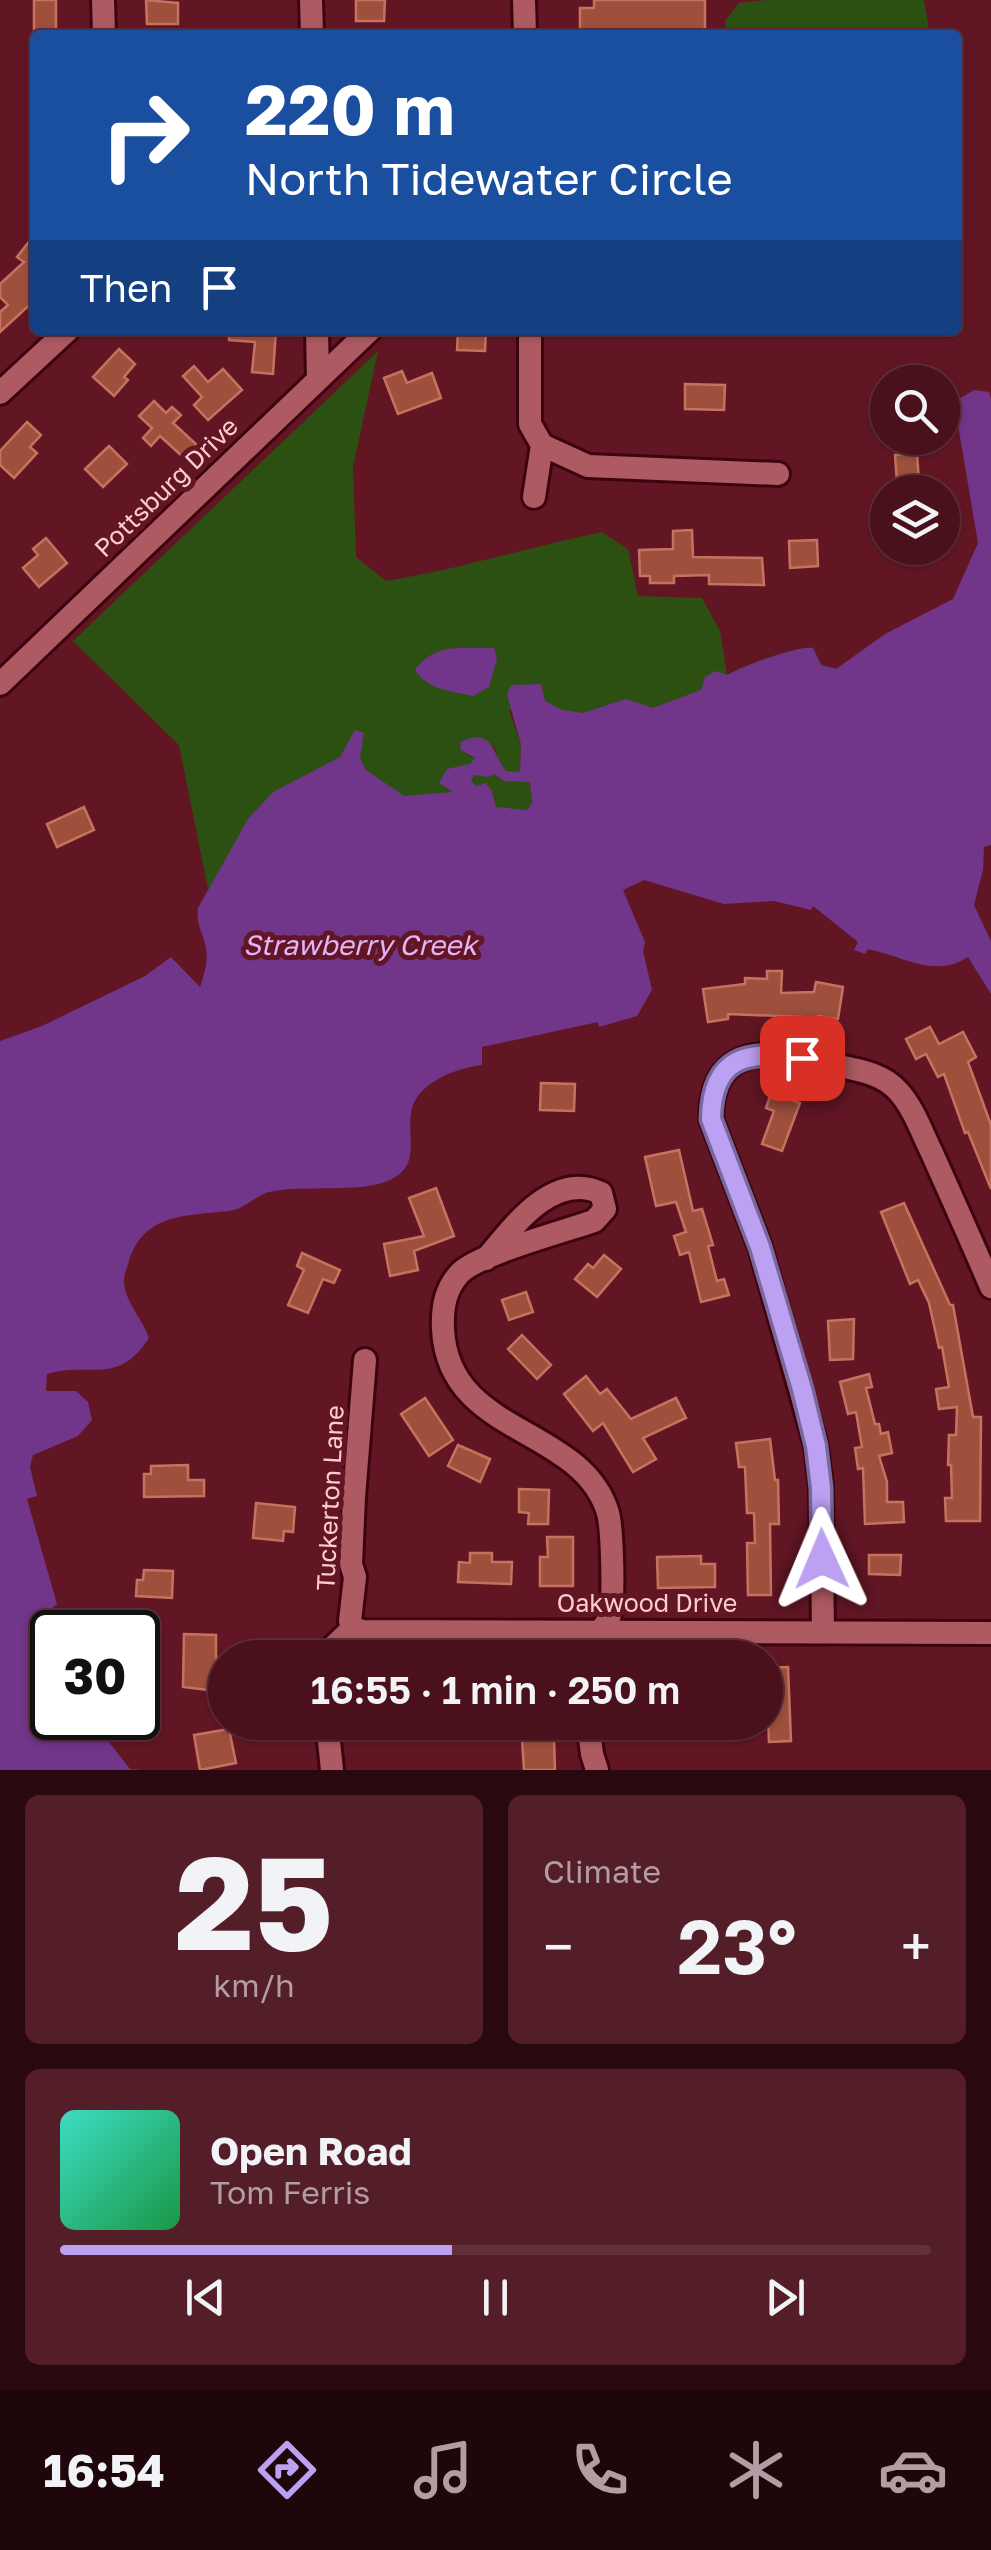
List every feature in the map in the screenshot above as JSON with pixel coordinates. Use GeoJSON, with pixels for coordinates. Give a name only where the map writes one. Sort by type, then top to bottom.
{"type":"FeatureCollection","features":[{"type":"Feature","properties":{"kind":"street"},"geometry":{"type":"LineString","coordinates":[[103,0],[104,30]]}},
{"type":"Feature","properties":{"kind":"street"},"geometry":{"type":"LineString","coordinates":[[311,0],[312,30]]}},
{"type":"Feature","properties":{"kind":"street"},"geometry":{"type":"LineString","coordinates":[[524,0],[525,30]]}},
{"type":"Feature","properties":{"kind":"street"},"geometry":{"type":"LineString","coordinates":[[0,393],[63,335]]}},
{"type":"Feature","properties":{"kind":"street"},"geometry":{"type":"LineString","coordinates":[[317,335],[318,379]]}},
{"type":"Feature","properties":{"kind":"street","name":"Pottsburg Drive"},"geometry":{"type":"LineString","coordinates":[[0,684],[365,335]]}},
{"type":"Feature","properties":{"kind":"street"},"geometry":{"type":"LineString","coordinates":[[530,335],[530,424],[542,445],[588,466],[778,474]]}},
{"type":"Feature","properties":{"kind":"street"},"geometry":{"type":"LineString","coordinates":[[534,497],[542,445]]}},
{"type":"Feature","properties":{"kind":"street"},"geometry":{"type":"LineString","coordinates":[[823,1631],[821,1488],[816,1446],[760,1247],[711,1119],[711,1097],[728,1066],[764,1053],[871,1074],[890,1083],[902,1094],[991,1287]]}},
{"type":"Feature","properties":{"kind":"street"},"geometry":{"type":"LineString","coordinates":[[486,1259],[530,1205],[570,1190],[588,1187],[601,1193],[605,1208],[594,1221],[463,1270],[448,1290],[442,1314],[450,1366],[463,1388],[487,1410],[567,1459],[592,1482],[608,1512],[612,1547],[610,1617],[592,1640]]}},
{"type":"Feature","properties":{"kind":"street","name":"Tuckerton Lane"},"geometry":{"type":"LineString","coordinates":[[358,1630],[350,1621],[355,1578],[350,1564],[365,1360]]}},
{"type":"Feature","properties":{"kind":"street"},"geometry":{"type":"LineString","coordinates":[[344,1640],[358,1630]]}},
{"type":"Feature","properties":{"kind":"street","name":"Oakwood Drive"},"geometry":{"type":"LineString","coordinates":[[358,1630],[991,1632]]}},
{"type":"Feature","properties":{"kind":"street"},"geometry":{"type":"LineString","coordinates":[[329,1740],[332,1770]]}},
{"type":"Feature","properties":{"kind":"street"},"geometry":{"type":"LineString","coordinates":[[590,1740],[598,1770]]}},
{"type":"Feature","properties":{"kind":"green space"},"geometry":{"type":"Polygon","coordinates":[[[924,0],[929,30],[726,30],[725,21],[739,3],[924,0]]]}},
{"type":"Feature","properties":{"kind":"green space"},"geometry":{"type":"Polygon","coordinates":[[[378,351],[353,467],[356,557],[386,581],[602,532],[628,549],[638,596],[702,598],[720,631],[727,675],[770,657],[806,648],[813,648],[821,664],[836,669],[706,688],[668,719],[509,710],[521,745],[520,772],[506,772],[494,746],[467,755],[516,779],[530,782],[532,803],[527,810],[208,889],[179,745],[73,641],[378,351]]]}},
{"type":"Feature","properties":{"kind":"water","name":"Strawberry Creek"},"geometry":{"type":"Polygon","coordinates":[[[974,390],[989,392],[991,399],[991,845],[984,847],[974,905],[991,941],[991,994],[968,957],[931,966],[868,949],[865,954],[854,950],[858,942],[813,906],[811,910],[774,901],[724,904],[644,880],[623,890],[645,942],[643,951],[652,990],[637,1016],[599,1027],[598,1022],[482,1047],[482,1065],[449,1074],[420,1093],[411,1113],[409,1159],[400,1174],[390,1180],[364,1187],[269,1192],[233,1210],[182,1216],[156,1225],[136,1245],[124,1280],[127,1297],[149,1338],[137,1353],[114,1367],[47,1374],[46,1391],[76,1391],[88,1402],[92,1420],[78,1436],[33,1455],[30,1467],[37,1496],[27,1499],[57,1604],[50,1610],[30,1610],[30,1740],[107,1740],[130,1769],[142,1770],[0,1770],[0,1041],[42,1026],[145,976],[171,957],[200,987],[207,954],[198,908],[248,819],[273,792],[340,757],[355,730],[364,733],[360,758],[366,770],[404,796],[453,792],[439,783],[447,769],[470,764],[475,758],[461,750],[460,742],[471,738],[485,739],[506,771],[520,772],[521,745],[507,694],[511,685],[541,684],[545,701],[562,710],[583,713],[626,699],[653,708],[701,690],[705,677],[716,671],[727,675],[806,648],[813,648],[821,665],[836,669],[885,634],[953,599],[978,543],[960,437],[960,398],[974,390]],[[494,774],[474,775],[471,782],[477,786],[485,783],[491,789],[496,807],[527,810],[532,803],[530,782],[504,781],[494,774]]]}},
{"type":"Feature","properties":{"kind":"water"},"geometry":{"type":"Polygon","coordinates":[[[494,648],[497,659],[489,687],[473,696],[433,686],[415,670],[441,651],[494,648]]]}},
{"type":"Feature","properties":{"kind":"building"},"geometry":{"type":"Polygon","coordinates":[[[34,0],[56,0],[56,30],[34,30],[34,0]]]}},
{"type":"Feature","properties":{"kind":"building"},"geometry":{"type":"Polygon","coordinates":[[[146,0],[178,3],[178,24],[147,24],[146,0]]]}},
{"type":"Feature","properties":{"kind":"building"},"geometry":{"type":"Polygon","coordinates":[[[356,0],[385,0],[384,21],[356,21],[356,0]]]}},
{"type":"Feature","properties":{"kind":"building"},"geometry":{"type":"Polygon","coordinates":[[[594,0],[705,0],[705,30],[580,30],[580,8],[594,8],[594,0]]]}},
{"type":"Feature","properties":{"kind":"building"},"geometry":{"type":"Polygon","coordinates":[[[30,240],[30,305],[0,332],[0,312],[8,305],[0,297],[0,284],[24,262],[17,257],[30,240]]]}},
{"type":"Feature","properties":{"kind":"building"},"geometry":{"type":"Polygon","coordinates":[[[229,335],[276,335],[273,374],[252,372],[255,342],[229,340],[229,335]]]}},
{"type":"Feature","properties":{"kind":"building"},"geometry":{"type":"Polygon","coordinates":[[[458,335],[486,335],[485,351],[457,350],[458,335]]]}},
{"type":"Feature","properties":{"kind":"building"},"geometry":{"type":"Polygon","coordinates":[[[119,349],[135,364],[114,396],[93,377],[119,349]]]}},
{"type":"Feature","properties":{"kind":"building"},"geometry":{"type":"Polygon","coordinates":[[[194,366],[208,382],[223,369],[242,390],[208,420],[194,405],[202,397],[183,376],[194,366]]]}},
{"type":"Feature","properties":{"kind":"building"},"geometry":{"type":"Polygon","coordinates":[[[402,371],[407,383],[432,373],[441,398],[398,414],[384,378],[402,371]]]}},
{"type":"Feature","properties":{"kind":"building"},"geometry":{"type":"Polygon","coordinates":[[[685,384],[725,385],[724,410],[685,409],[685,384]]]}},
{"type":"Feature","properties":{"kind":"building"},"geometry":{"type":"Polygon","coordinates":[[[154,401],[166,413],[172,407],[181,415],[173,423],[197,445],[184,458],[160,436],[151,446],[143,438],[152,428],[139,416],[154,401]]]}},
{"type":"Feature","properties":{"kind":"building"},"geometry":{"type":"Polygon","coordinates":[[[27,422],[41,435],[30,447],[37,453],[14,478],[0,465],[0,451],[27,422]]]}},
{"type":"Feature","properties":{"kind":"building"},"geometry":{"type":"Polygon","coordinates":[[[109,446],[127,464],[103,487],[85,469],[109,446]]]}},
{"type":"Feature","properties":{"kind":"building"},"geometry":{"type":"Polygon","coordinates":[[[895,455],[917,455],[919,475],[896,475],[895,455]]]}},
{"type":"Feature","properties":{"kind":"building"},"geometry":{"type":"Polygon","coordinates":[[[692,530],[693,557],[762,558],[764,585],[709,584],[709,575],[674,576],[674,583],[650,583],[650,576],[640,576],[639,550],[673,549],[673,531],[692,530]]]}},
{"type":"Feature","properties":{"kind":"building"},"geometry":{"type":"Polygon","coordinates":[[[46,538],[67,563],[39,587],[23,568],[38,555],[33,549],[46,538]]]}},
{"type":"Feature","properties":{"kind":"building"},"geometry":{"type":"Polygon","coordinates":[[[817,540],[818,566],[790,568],[789,541],[817,540]]]}},
{"type":"Feature","properties":{"kind":"building"},"geometry":{"type":"Polygon","coordinates":[[[84,807],[94,830],[57,847],[47,824],[84,807]]]}},
{"type":"Feature","properties":{"kind":"building"},"geometry":{"type":"Polygon","coordinates":[[[767,971],[782,971],[781,993],[814,992],[816,982],[843,987],[838,1019],[818,1016],[817,1022],[803,1017],[728,1014],[728,1019],[708,1022],[703,989],[745,984],[745,978],[767,979],[767,971]]]}},
{"type":"Feature","properties":{"kind":"building"},"geometry":{"type":"Polygon","coordinates":[[[930,1027],[939,1044],[963,1032],[976,1057],[968,1062],[991,1125],[991,1189],[944,1074],[938,1077],[926,1054],[916,1059],[906,1039],[930,1027]]]}},
{"type":"Feature","properties":{"kind":"building"},"geometry":{"type":"Polygon","coordinates":[[[541,1083],[575,1084],[574,1111],[540,1110],[541,1083]]]}},
{"type":"Feature","properties":{"kind":"building"},"geometry":{"type":"Polygon","coordinates":[[[771,1093],[800,1103],[782,1151],[762,1144],[774,1111],[766,1108],[771,1093]]]}},
{"type":"Feature","properties":{"kind":"building"},"geometry":{"type":"Polygon","coordinates":[[[679,1150],[693,1211],[702,1209],[713,1245],[708,1246],[717,1281],[724,1279],[729,1295],[701,1302],[689,1252],[680,1255],[674,1236],[686,1232],[676,1202],[656,1206],[645,1157],[679,1150]]]}},
{"type":"Feature","properties":{"kind":"building"},"geometry":{"type":"Polygon","coordinates":[[[436,1188],[454,1236],[414,1251],[418,1270],[390,1276],[384,1244],[424,1236],[409,1198],[436,1188]]]}},
{"type":"Feature","properties":{"kind":"building"},"geometry":{"type":"Polygon","coordinates":[[[904,1203],[953,1305],[973,1417],[981,1417],[980,1521],[946,1521],[945,1498],[952,1498],[949,1435],[956,1435],[957,1407],[939,1409],[936,1389],[949,1387],[942,1347],[939,1348],[929,1303],[918,1280],[910,1284],[881,1212],[904,1203]]]}},
{"type":"Feature","properties":{"kind":"building"},"geometry":{"type":"Polygon","coordinates":[[[302,1253],[340,1270],[334,1283],[323,1279],[308,1313],[288,1305],[304,1270],[297,1266],[302,1253]]]}},
{"type":"Feature","properties":{"kind":"building"},"geometry":{"type":"Polygon","coordinates":[[[604,1255],[621,1269],[597,1297],[575,1279],[588,1264],[593,1268],[604,1255]]]}},
{"type":"Feature","properties":{"kind":"building"},"geometry":{"type":"Polygon","coordinates":[[[526,1292],[533,1312],[509,1320],[502,1300],[526,1292]]]}},
{"type":"Feature","properties":{"kind":"building"},"geometry":{"type":"Polygon","coordinates":[[[854,1319],[853,1359],[830,1360],[828,1321],[854,1319]]]}},
{"type":"Feature","properties":{"kind":"building"},"geometry":{"type":"Polygon","coordinates":[[[522,1335],[551,1365],[537,1379],[508,1349],[522,1335]]]}},
{"type":"Feature","properties":{"kind":"building"},"geometry":{"type":"Polygon","coordinates":[[[869,1374],[872,1387],[866,1388],[875,1424],[879,1424],[881,1434],[888,1432],[892,1453],[879,1456],[887,1482],[887,1502],[903,1502],[904,1522],[865,1524],[863,1468],[858,1469],[855,1448],[862,1447],[856,1412],[848,1414],[840,1382],[869,1374]]]}},
{"type":"Feature","properties":{"kind":"building"},"geometry":{"type":"Polygon","coordinates":[[[586,1376],[600,1394],[607,1389],[631,1419],[676,1398],[686,1418],[643,1438],[656,1459],[633,1472],[603,1423],[593,1431],[564,1394],[586,1376]]]}},
{"type":"Feature","properties":{"kind":"building"},"geometry":{"type":"Polygon","coordinates":[[[425,1398],[453,1440],[429,1456],[401,1414],[425,1398]]]}},
{"type":"Feature","properties":{"kind":"building"},"geometry":{"type":"Polygon","coordinates":[[[770,1439],[778,1480],[779,1524],[770,1524],[771,1595],[748,1595],[747,1543],[755,1543],[754,1513],[747,1513],[745,1467],[739,1467],[736,1443],[770,1439]]]}},
{"type":"Feature","properties":{"kind":"building"},"geometry":{"type":"Polygon","coordinates":[[[458,1445],[490,1459],[480,1482],[448,1466],[458,1445]]]}},
{"type":"Feature","properties":{"kind":"building"},"geometry":{"type":"Polygon","coordinates":[[[188,1465],[188,1480],[204,1480],[204,1496],[144,1497],[144,1474],[151,1474],[151,1466],[188,1465]]]}},
{"type":"Feature","properties":{"kind":"building"},"geometry":{"type":"Polygon","coordinates":[[[519,1489],[549,1490],[548,1524],[528,1524],[529,1513],[519,1512],[519,1489]]]}},
{"type":"Feature","properties":{"kind":"building"},"geometry":{"type":"Polygon","coordinates":[[[256,1503],[295,1507],[293,1532],[284,1531],[283,1541],[253,1538],[256,1503]]]}},
{"type":"Feature","properties":{"kind":"building"},"geometry":{"type":"Polygon","coordinates":[[[547,1537],[573,1537],[573,1586],[540,1586],[540,1557],[548,1557],[547,1537]]]}},
{"type":"Feature","properties":{"kind":"building"},"geometry":{"type":"Polygon","coordinates":[[[470,1553],[492,1553],[492,1562],[512,1562],[511,1584],[458,1582],[459,1562],[470,1563],[470,1553]]]}},
{"type":"Feature","properties":{"kind":"building"},"geometry":{"type":"Polygon","coordinates":[[[869,1555],[901,1555],[900,1575],[869,1574],[869,1555]]]}},
{"type":"Feature","properties":{"kind":"building"},"geometry":{"type":"Polygon","coordinates":[[[701,1556],[701,1564],[715,1564],[715,1587],[658,1588],[657,1557],[701,1556]]]}},
{"type":"Feature","properties":{"kind":"building"},"geometry":{"type":"Polygon","coordinates":[[[144,1570],[173,1571],[172,1598],[136,1596],[137,1580],[143,1580],[144,1570]]]}},
{"type":"Feature","properties":{"kind":"building"},"geometry":{"type":"Polygon","coordinates":[[[184,1634],[216,1635],[216,1640],[208,1640],[208,1690],[183,1687],[184,1634]]]}},
{"type":"Feature","properties":{"kind":"building"},"geometry":{"type":"Polygon","coordinates":[[[783,1667],[788,1667],[791,1741],[769,1742],[783,1740],[783,1667]]]}},
{"type":"Feature","properties":{"kind":"building"},"geometry":{"type":"Polygon","coordinates":[[[208,1733],[208,1740],[231,1740],[236,1763],[200,1770],[194,1735],[208,1733]]]}},
{"type":"Feature","properties":{"kind":"building"},"geometry":{"type":"Polygon","coordinates":[[[522,1740],[554,1740],[555,1770],[524,1770],[522,1740]]]}},
{"type":"Feature","properties":{"kind":"route"},"geometry":{"type":"LineString","coordinates":[[802,1058],[764,1053],[728,1066],[711,1097],[711,1119],[760,1247],[802,1389],[816,1446],[821,1488],[822,1559]]}}]}
